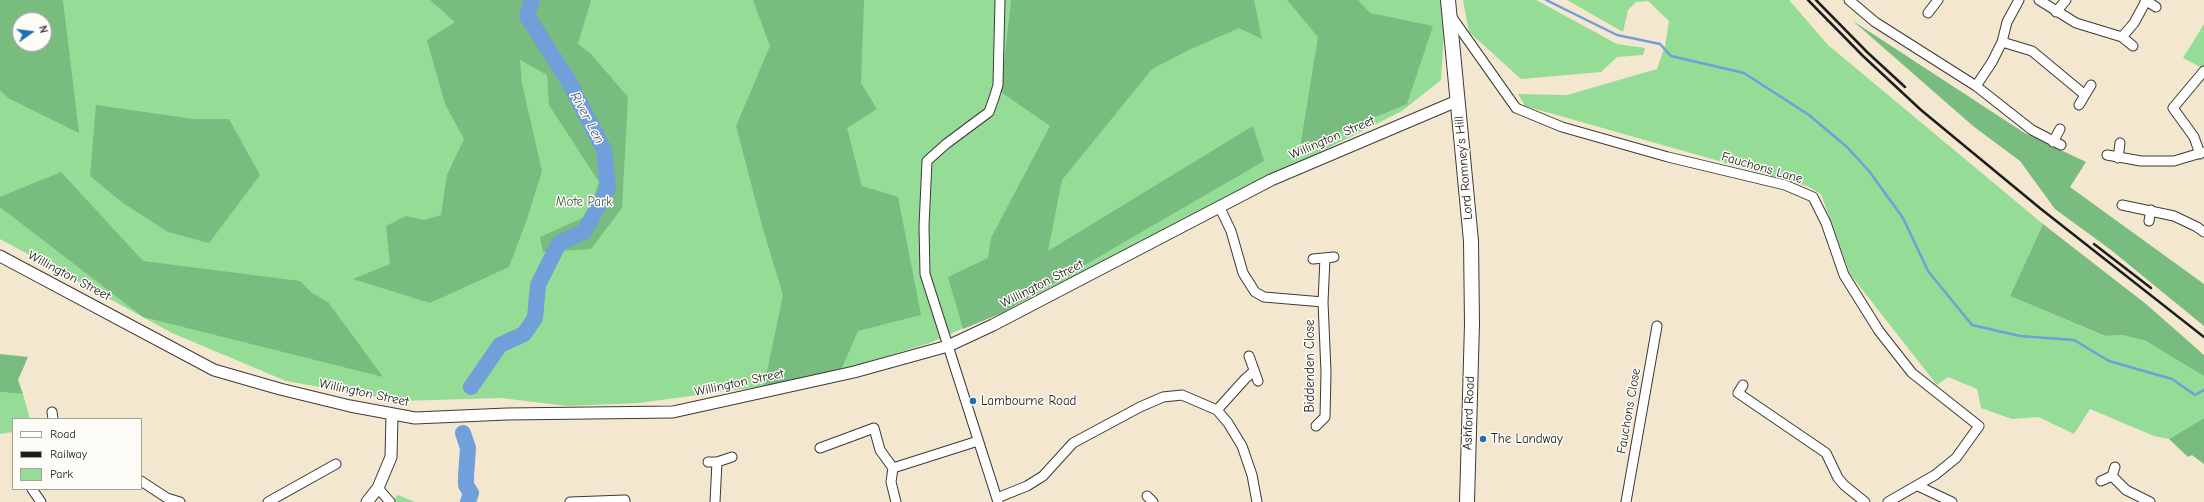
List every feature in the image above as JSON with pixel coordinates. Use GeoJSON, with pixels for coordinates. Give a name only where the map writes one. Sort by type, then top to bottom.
{"type":"FeatureCollection","features":[{"type":"Feature","properties":{"kind":"main road","name":"Lord Romney's Hill"},"geometry":{"type":"LineString","coordinates":[[1448,6],[1471,241],[1472,324]]}},
{"type":"Feature","properties":{"kind":"main road","name":"Ashford Road"},"geometry":{"type":"LineString","coordinates":[[1467,502],[1472,324]]}},
{"type":"Feature","properties":{"kind":"street"},"geometry":{"type":"LineString","coordinates":[[1000,0],[998,85],[989,112],[946,144],[927,161],[924,226],[925,274],[997,500],[1027,486],[1043,476],[1073,443],[1163,397],[1182,395],[1217,410],[1228,424],[1242,446],[1252,475],[1257,502]]}},
{"type":"Feature","properties":{"kind":"street"},"geometry":{"type":"LineString","coordinates":[[1849,0],[1875,22],[1976,86],[2032,130],[2057,143],[2060,129]]}},
{"type":"Feature","properties":{"kind":"street"},"geometry":{"type":"LineString","coordinates":[[1928,13],[1938,0]]}},
{"type":"Feature","properties":{"kind":"street"},"geometry":{"type":"LineString","coordinates":[[1976,86],[1992,62],[2002,42],[2008,22],[2019,0]]}},
{"type":"Feature","properties":{"kind":"street"},"geometry":{"type":"LineString","coordinates":[[2039,0],[2056,12],[2076,23],[2122,37],[2133,46]]}},
{"type":"Feature","properties":{"kind":"street"},"geometry":{"type":"LineString","coordinates":[[2056,12],[2066,0]]}},
{"type":"Feature","properties":{"kind":"street"},"geometry":{"type":"LineString","coordinates":[[2122,37],[2134,23],[2145,0],[2156,7]]}},
{"type":"Feature","properties":{"kind":"street","name":"Fauchons Lane"},"geometry":{"type":"LineString","coordinates":[[1448,6],[1516,108],[1562,127],[1668,157],[1785,185],[1813,196],[1826,223],[1844,275],[1879,332],[1912,373],[1979,426],[1956,458],[1918,486],[1888,502]]}},
{"type":"Feature","properties":{"kind":"street"},"geometry":{"type":"LineString","coordinates":[[2002,42],[2032,52],[2085,95]]}},
{"type":"Feature","properties":{"kind":"street"},"geometry":{"type":"LineString","coordinates":[[2107,155],[2141,161],[2174,161],[2202,153],[2194,137],[2173,108],[2204,71]]}},
{"type":"Feature","properties":{"kind":"street"},"geometry":{"type":"LineString","coordinates":[[2079,105],[2091,85]]}},
{"type":"Feature","properties":{"kind":"street","name":"Willington Street"},"geometry":{"type":"LineString","coordinates":[[0,256],[214,370],[280,390],[392,415],[415,418],[507,414],[673,412],[854,372],[948,346],[993,326],[1287,172],[1458,101]]}},
{"type":"Feature","properties":{"kind":"street"},"geometry":{"type":"LineString","coordinates":[[2118,158],[2120,143]]}},
{"type":"Feature","properties":{"kind":"street"},"geometry":{"type":"LineString","coordinates":[[2122,205],[2174,216],[2201,230],[2204,219]]}},
{"type":"Feature","properties":{"kind":"street","name":"Biddenden Close"},"geometry":{"type":"LineString","coordinates":[[1220,208],[1231,231],[1242,273],[1255,292],[1264,297],[1323,302]]}},
{"type":"Feature","properties":{"kind":"street"},"geometry":{"type":"LineString","coordinates":[[2149,221],[2151,210]]}},
{"type":"Feature","properties":{"kind":"street","name":"Biddenden Close"},"geometry":{"type":"LineString","coordinates":[[1313,259],[1330,258],[1323,302],[1326,372],[1324,417],[1316,426]]}},
{"type":"Feature","properties":{"kind":"street","name":"Fauchons Close"},"geometry":{"type":"LineString","coordinates":[[1630,501],[1658,326]]}},
{"type":"Feature","properties":{"kind":"street"},"geometry":{"type":"LineString","coordinates":[[1249,356],[1258,381]]}},
{"type":"Feature","properties":{"kind":"street"},"geometry":{"type":"LineString","coordinates":[[1217,410],[1244,379],[1254,371]]}},
{"type":"Feature","properties":{"kind":"street"},"geometry":{"type":"LineString","coordinates":[[1743,385],[1738,393],[1826,453],[1838,478],[1844,486],[1866,502]]}},
{"type":"Feature","properties":{"kind":"street"},"geometry":{"type":"LineString","coordinates":[[367,502],[378,488],[391,457],[392,415]]}},
{"type":"Feature","properties":{"kind":"street"},"geometry":{"type":"LineString","coordinates":[[820,448],[874,428],[880,450],[893,468],[890,482],[896,502]]}},
{"type":"Feature","properties":{"kind":"street"},"geometry":{"type":"LineString","coordinates":[[893,468],[978,441]]}},
{"type":"Feature","properties":{"kind":"street"},"geometry":{"type":"LineString","coordinates":[[715,502],[712,462],[732,457]]}},
{"type":"Feature","properties":{"kind":"street"},"geometry":{"type":"LineString","coordinates":[[268,502],[336,464]]}},
{"type":"Feature","properties":{"kind":"street"},"geometry":{"type":"LineString","coordinates":[[2101,481],[2113,472],[2126,490],[2150,502]]}},
{"type":"Feature","properties":{"kind":"street"},"geometry":{"type":"LineString","coordinates":[[142,482],[165,500],[180,502]]}},
{"type":"Feature","properties":{"kind":"street"},"geometry":{"type":"LineString","coordinates":[[1918,486],[1952,502]]}},
{"type":"Feature","properties":{"kind":"street"},"geometry":{"type":"LineString","coordinates":[[378,488],[390,502]]}},
{"type":"Feature","properties":{"kind":"street"},"geometry":{"type":"LineString","coordinates":[[33,490],[41,502]]}},
{"type":"Feature","properties":{"kind":"street"},"geometry":{"type":"LineString","coordinates":[[570,502],[625,500],[625,502]]}},
{"type":"Feature","properties":{"kind":"green space","name":"Mote Park"},"geometry":{"type":"Polygon","coordinates":[[[0,0],[1442,0],[1444,34],[1441,80],[1402,111],[1008,309],[927,344],[841,370],[764,386],[639,403],[568,406],[501,398],[400,401],[286,381],[172,333],[0,239],[0,0]]]}},
{"type":"Feature","properties":{"kind":"green space"},"geometry":{"type":"Polygon","coordinates":[[[0,0],[63,0],[79,133],[8,98],[0,90],[0,0]]]}},
{"type":"Feature","properties":{"kind":"green space"},"geometry":{"type":"Polygon","coordinates":[[[430,0],[591,0],[578,44],[590,53],[628,97],[622,208],[591,249],[543,252],[540,237],[587,216],[599,182],[549,105],[547,75],[520,60],[522,84],[542,171],[527,219],[509,267],[430,303],[353,279],[390,264],[386,226],[406,216],[424,220],[441,215],[447,175],[464,139],[445,104],[427,40],[455,22],[430,0]]]}},
{"type":"Feature","properties":{"kind":"green space"},"geometry":{"type":"Polygon","coordinates":[[[753,0],[864,0],[861,83],[877,109],[847,128],[862,186],[898,197],[921,315],[858,331],[841,370],[764,386],[783,295],[763,229],[736,126],[770,46],[753,0]]]}},
{"type":"Feature","properties":{"kind":"green space"},"geometry":{"type":"Polygon","coordinates":[[[1011,0],[1254,0],[1262,39],[1239,28],[1191,49],[1152,69],[1062,180],[1048,251],[1253,126],[1264,161],[1002,313],[963,329],[948,277],[988,258],[991,238],[1050,126],[1001,92],[1011,0]]]}},
{"type":"Feature","properties":{"kind":"green space"},"geometry":{"type":"Polygon","coordinates":[[[1287,0],[1358,0],[1370,13],[1433,26],[1407,104],[1300,148],[1318,37],[1287,0]]]}},
{"type":"Feature","properties":{"kind":"green space"},"geometry":{"type":"Polygon","coordinates":[[[1463,0],[1536,0],[1617,44],[1645,48],[1643,55],[1617,57],[1601,72],[1521,79],[1469,32],[1463,0]]]}},
{"type":"Feature","properties":{"kind":"green space"},"geometry":{"type":"Polygon","coordinates":[[[1567,0],[1789,0],[1828,45],[2043,224],[2010,296],[2104,336],[2122,335],[2146,341],[2198,371],[2204,376],[2204,418],[2169,439],[2154,436],[2090,409],[2074,434],[2039,417],[2012,419],[1981,408],[1977,389],[1948,377],[1937,385],[1850,274],[1821,194],[1807,186],[1525,106],[1518,94],[1567,95],[1657,69],[1665,46],[1669,21],[1648,1],[1636,2],[1628,10],[1623,32],[1567,0]]]}},
{"type":"Feature","properties":{"kind":"green space"},"geometry":{"type":"Polygon","coordinates":[[[1853,21],[2023,132],[2086,162],[2070,187],[2204,284],[2204,326],[2111,250],[2055,209],[2020,161],[1973,126],[1853,21]]]}},
{"type":"Feature","properties":{"kind":"green space"},"geometry":{"type":"Polygon","coordinates":[[[2204,24],[2204,69],[2183,58],[2204,24]]]}},
{"type":"Feature","properties":{"kind":"green space"},"geometry":{"type":"Polygon","coordinates":[[[96,105],[193,119],[229,119],[260,175],[209,243],[168,232],[123,203],[90,176],[96,105]]]}},
{"type":"Feature","properties":{"kind":"green space"},"geometry":{"type":"Polygon","coordinates":[[[61,172],[143,261],[300,281],[312,293],[328,302],[383,377],[143,317],[0,207],[0,197],[61,172]]]}},
{"type":"Feature","properties":{"kind":"green space"},"geometry":{"type":"Polygon","coordinates":[[[2043,224],[2146,304],[2204,355],[2204,376],[2146,341],[2122,335],[2105,336],[2010,296],[2043,224]]]}},
{"type":"Feature","properties":{"kind":"green space"},"geometry":{"type":"Polygon","coordinates":[[[0,354],[28,357],[18,380],[23,394],[0,392],[0,354]]]}},
{"type":"Feature","properties":{"kind":"green space"},"geometry":{"type":"Polygon","coordinates":[[[0,392],[23,394],[30,418],[12,418],[12,432],[0,434],[0,392]]]}},
{"type":"Feature","properties":{"kind":"green space"},"geometry":{"type":"Polygon","coordinates":[[[2204,418],[2204,464],[2192,455],[2188,457],[2169,439],[2204,418]]]}},
{"type":"Feature","properties":{"kind":"green space"},"geometry":{"type":"Polygon","coordinates":[[[398,495],[415,502],[391,502],[398,495]]]}},
{"type":"Feature","properties":{"kind":"waterway","name":"River Len"},"geometry":{"type":"LineString","coordinates":[[471,387],[500,345],[524,334],[535,318],[538,285],[559,243],[584,232],[608,188],[604,150],[568,80],[527,16],[532,0]]}},
{"type":"Feature","properties":{"kind":"waterway"},"geometry":{"type":"LineString","coordinates":[[1546,0],[1617,35],[1660,44],[1671,56],[1744,73],[1809,115],[1847,147],[1869,171],[1903,218],[1928,271],[1972,325],[2020,336],[2074,340],[2109,361],[2172,379],[2195,395],[2204,390]]}},
{"type":"Feature","properties":{"kind":"waterway","name":"River Len"},"geometry":{"type":"LineString","coordinates":[[463,433],[468,448],[466,485],[471,493],[468,502]]}},
{"type":"Feature","properties":{"kind":"railway"},"geometry":{"type":"LineString","coordinates":[[1808,0],[1863,56],[1921,110],[2041,209],[2204,337]]}},
{"type":"Feature","properties":{"kind":"railway"},"geometry":{"type":"LineString","coordinates":[[1816,0],[1867,52],[1905,87]]}},
{"type":"Feature","properties":{"kind":"railway"},"geometry":{"type":"LineString","coordinates":[[2094,244],[2151,288]]}},
{"type":"Feature","properties":{"kind":"place","name":"Lambourne Road"},"geometry":{"type":"Point","coordinates":[973,401]}},
{"type":"Feature","properties":{"kind":"place","name":"The Landway"},"geometry":{"type":"Point","coordinates":[1483,439]}}]}
